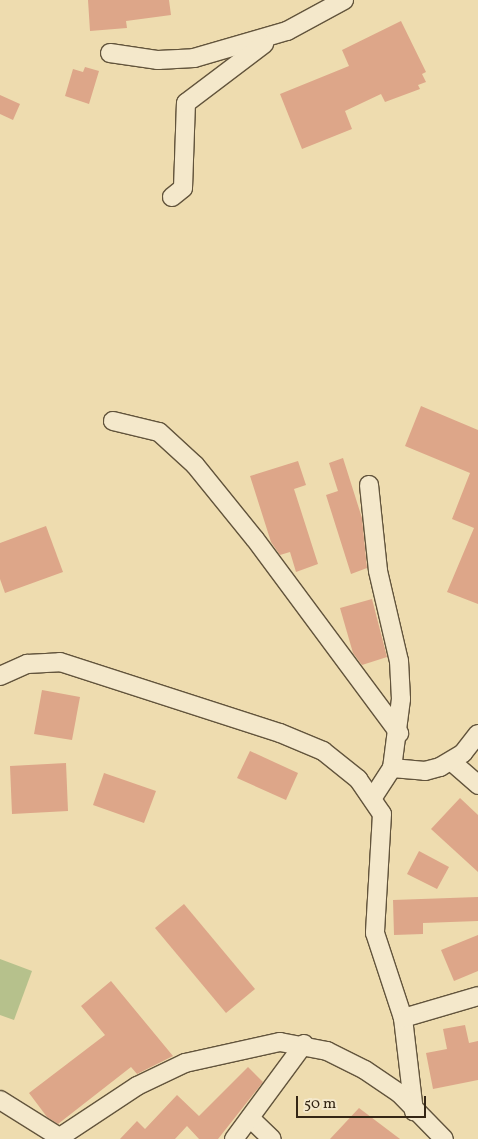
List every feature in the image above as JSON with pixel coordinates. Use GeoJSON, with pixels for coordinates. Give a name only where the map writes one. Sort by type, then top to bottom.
{"type":"FeatureCollection","features":[{"type":"Feature","properties":{"kind":"street"},"geometry":{"type":"LineString","coordinates":[[110,53],[158,60],[194,58],[272,37],[317,18],[344,0]]}},
{"type":"Feature","properties":{"kind":"street"},"geometry":{"type":"LineString","coordinates":[[172,197],[183,188],[186,103],[272,37]]}},
{"type":"Feature","properties":{"kind":"street"},"geometry":{"type":"LineString","coordinates":[[113,421],[159,432],[195,465],[255,538],[399,733]]}},
{"type":"Feature","properties":{"kind":"street"},"geometry":{"type":"LineString","coordinates":[[369,485],[378,571],[398,661],[399,733],[392,768],[373,797]]}},
{"type":"Feature","properties":{"kind":"street"},"geometry":{"type":"LineString","coordinates":[[0,676],[44,661],[123,680],[323,751],[373,797],[382,814],[383,839],[375,933],[403,1018],[414,1111]]}},
{"type":"Feature","properties":{"kind":"street"},"geometry":{"type":"LineString","coordinates":[[392,768],[425,771],[452,762],[478,734]]}},
{"type":"Feature","properties":{"kind":"street"},"geometry":{"type":"LineString","coordinates":[[452,762],[478,785]]}},
{"type":"Feature","properties":{"kind":"street"},"geometry":{"type":"LineString","coordinates":[[403,1018],[478,996]]}},
{"type":"Feature","properties":{"kind":"street"},"geometry":{"type":"LineString","coordinates":[[0,1100],[58,1138],[137,1086],[185,1063],[280,1042],[304,1044],[366,1070],[399,1093],[414,1111],[444,1139]]}},
{"type":"Feature","properties":{"kind":"street"},"geometry":{"type":"LineString","coordinates":[[234,1139],[304,1044]]}},
{"type":"Feature","properties":{"kind":"street"},"geometry":{"type":"LineString","coordinates":[[250,1118],[272,1139]]}},
{"type":"Feature","properties":{"kind":"green space"},"geometry":{"type":"Polygon","coordinates":[[[0,959],[32,971],[14,1020],[0,1015],[0,959]]]}},
{"type":"Feature","properties":{"kind":"building"},"geometry":{"type":"Polygon","coordinates":[[[88,0],[169,0],[171,15],[126,21],[127,28],[90,31],[88,0]]]}},
{"type":"Feature","properties":{"kind":"building"},"geometry":{"type":"Polygon","coordinates":[[[401,21],[426,72],[422,74],[426,82],[418,85],[420,89],[385,102],[381,94],[345,111],[352,129],[302,149],[280,94],[349,66],[342,50],[401,21]]]}},
{"type":"Feature","properties":{"kind":"building"},"geometry":{"type":"Polygon","coordinates":[[[85,67],[99,71],[89,104],[65,96],[73,69],[83,72],[85,67]]]}},
{"type":"Feature","properties":{"kind":"building"},"geometry":{"type":"Polygon","coordinates":[[[0,95],[20,104],[13,120],[0,114],[0,95]]]}},
{"type":"Feature","properties":{"kind":"building"},"geometry":{"type":"Polygon","coordinates":[[[421,406],[478,430],[478,604],[447,592],[474,528],[452,519],[470,473],[405,446],[421,406]]]}},
{"type":"Feature","properties":{"kind":"building"},"geometry":{"type":"Polygon","coordinates":[[[343,458],[362,518],[367,568],[351,574],[326,495],[338,491],[329,463],[343,458]]]}},
{"type":"Feature","properties":{"kind":"building"},"geometry":{"type":"Polygon","coordinates":[[[298,461],[306,485],[294,489],[318,564],[296,572],[290,552],[280,555],[271,542],[250,476],[298,461]]]}},
{"type":"Feature","properties":{"kind":"building"},"geometry":{"type":"Polygon","coordinates":[[[46,526],[63,572],[5,593],[0,579],[0,543],[46,526]]]}},
{"type":"Feature","properties":{"kind":"building"},"geometry":{"type":"Polygon","coordinates":[[[372,599],[387,657],[362,665],[353,653],[340,608],[372,599]]]}},
{"type":"Feature","properties":{"kind":"building"},"geometry":{"type":"Polygon","coordinates":[[[42,690],[80,697],[72,740],[34,734],[42,690]]]}},
{"type":"Feature","properties":{"kind":"building"},"geometry":{"type":"Polygon","coordinates":[[[250,751],[298,773],[286,800],[237,778],[250,751]]]}},
{"type":"Feature","properties":{"kind":"building"},"geometry":{"type":"Polygon","coordinates":[[[66,763],[68,811],[12,814],[10,766],[66,763]]]}},
{"type":"Feature","properties":{"kind":"building"},"geometry":{"type":"Polygon","coordinates":[[[104,773],[156,791],[144,823],[93,805],[104,773]]]}},
{"type":"Feature","properties":{"kind":"building"},"geometry":{"type":"Polygon","coordinates":[[[460,798],[478,815],[478,872],[431,829],[460,798]]]}},
{"type":"Feature","properties":{"kind":"building"},"geometry":{"type":"Polygon","coordinates":[[[419,851],[449,867],[437,889],[407,874],[419,851]]]}},
{"type":"Feature","properties":{"kind":"building"},"geometry":{"type":"Polygon","coordinates":[[[478,897],[478,921],[423,923],[423,934],[394,935],[393,900],[478,897]]]}},
{"type":"Feature","properties":{"kind":"building"},"geometry":{"type":"Polygon","coordinates":[[[184,904],[255,989],[226,1013],[155,928],[184,904]]]}},
{"type":"Feature","properties":{"kind":"building"},"geometry":{"type":"Polygon","coordinates":[[[478,935],[478,971],[454,981],[441,950],[478,935]]]}},
{"type":"Feature","properties":{"kind":"building"},"geometry":{"type":"Polygon","coordinates":[[[111,981],[173,1056],[137,1074],[131,1067],[58,1124],[47,1117],[29,1093],[105,1035],[81,1006],[111,981]]]}},
{"type":"Feature","properties":{"kind":"building"},"geometry":{"type":"Polygon","coordinates":[[[465,1025],[469,1043],[478,1041],[478,1080],[433,1089],[426,1053],[447,1049],[443,1029],[465,1025]]]}},
{"type":"Feature","properties":{"kind":"building"},"geometry":{"type":"Polygon","coordinates":[[[248,1067],[263,1082],[218,1139],[199,1139],[187,1126],[175,1139],[120,1139],[137,1121],[145,1129],[177,1095],[199,1116],[248,1067]]]}},
{"type":"Feature","properties":{"kind":"building"},"geometry":{"type":"Polygon","coordinates":[[[359,1108],[400,1139],[330,1139],[359,1108]]]}}]}
